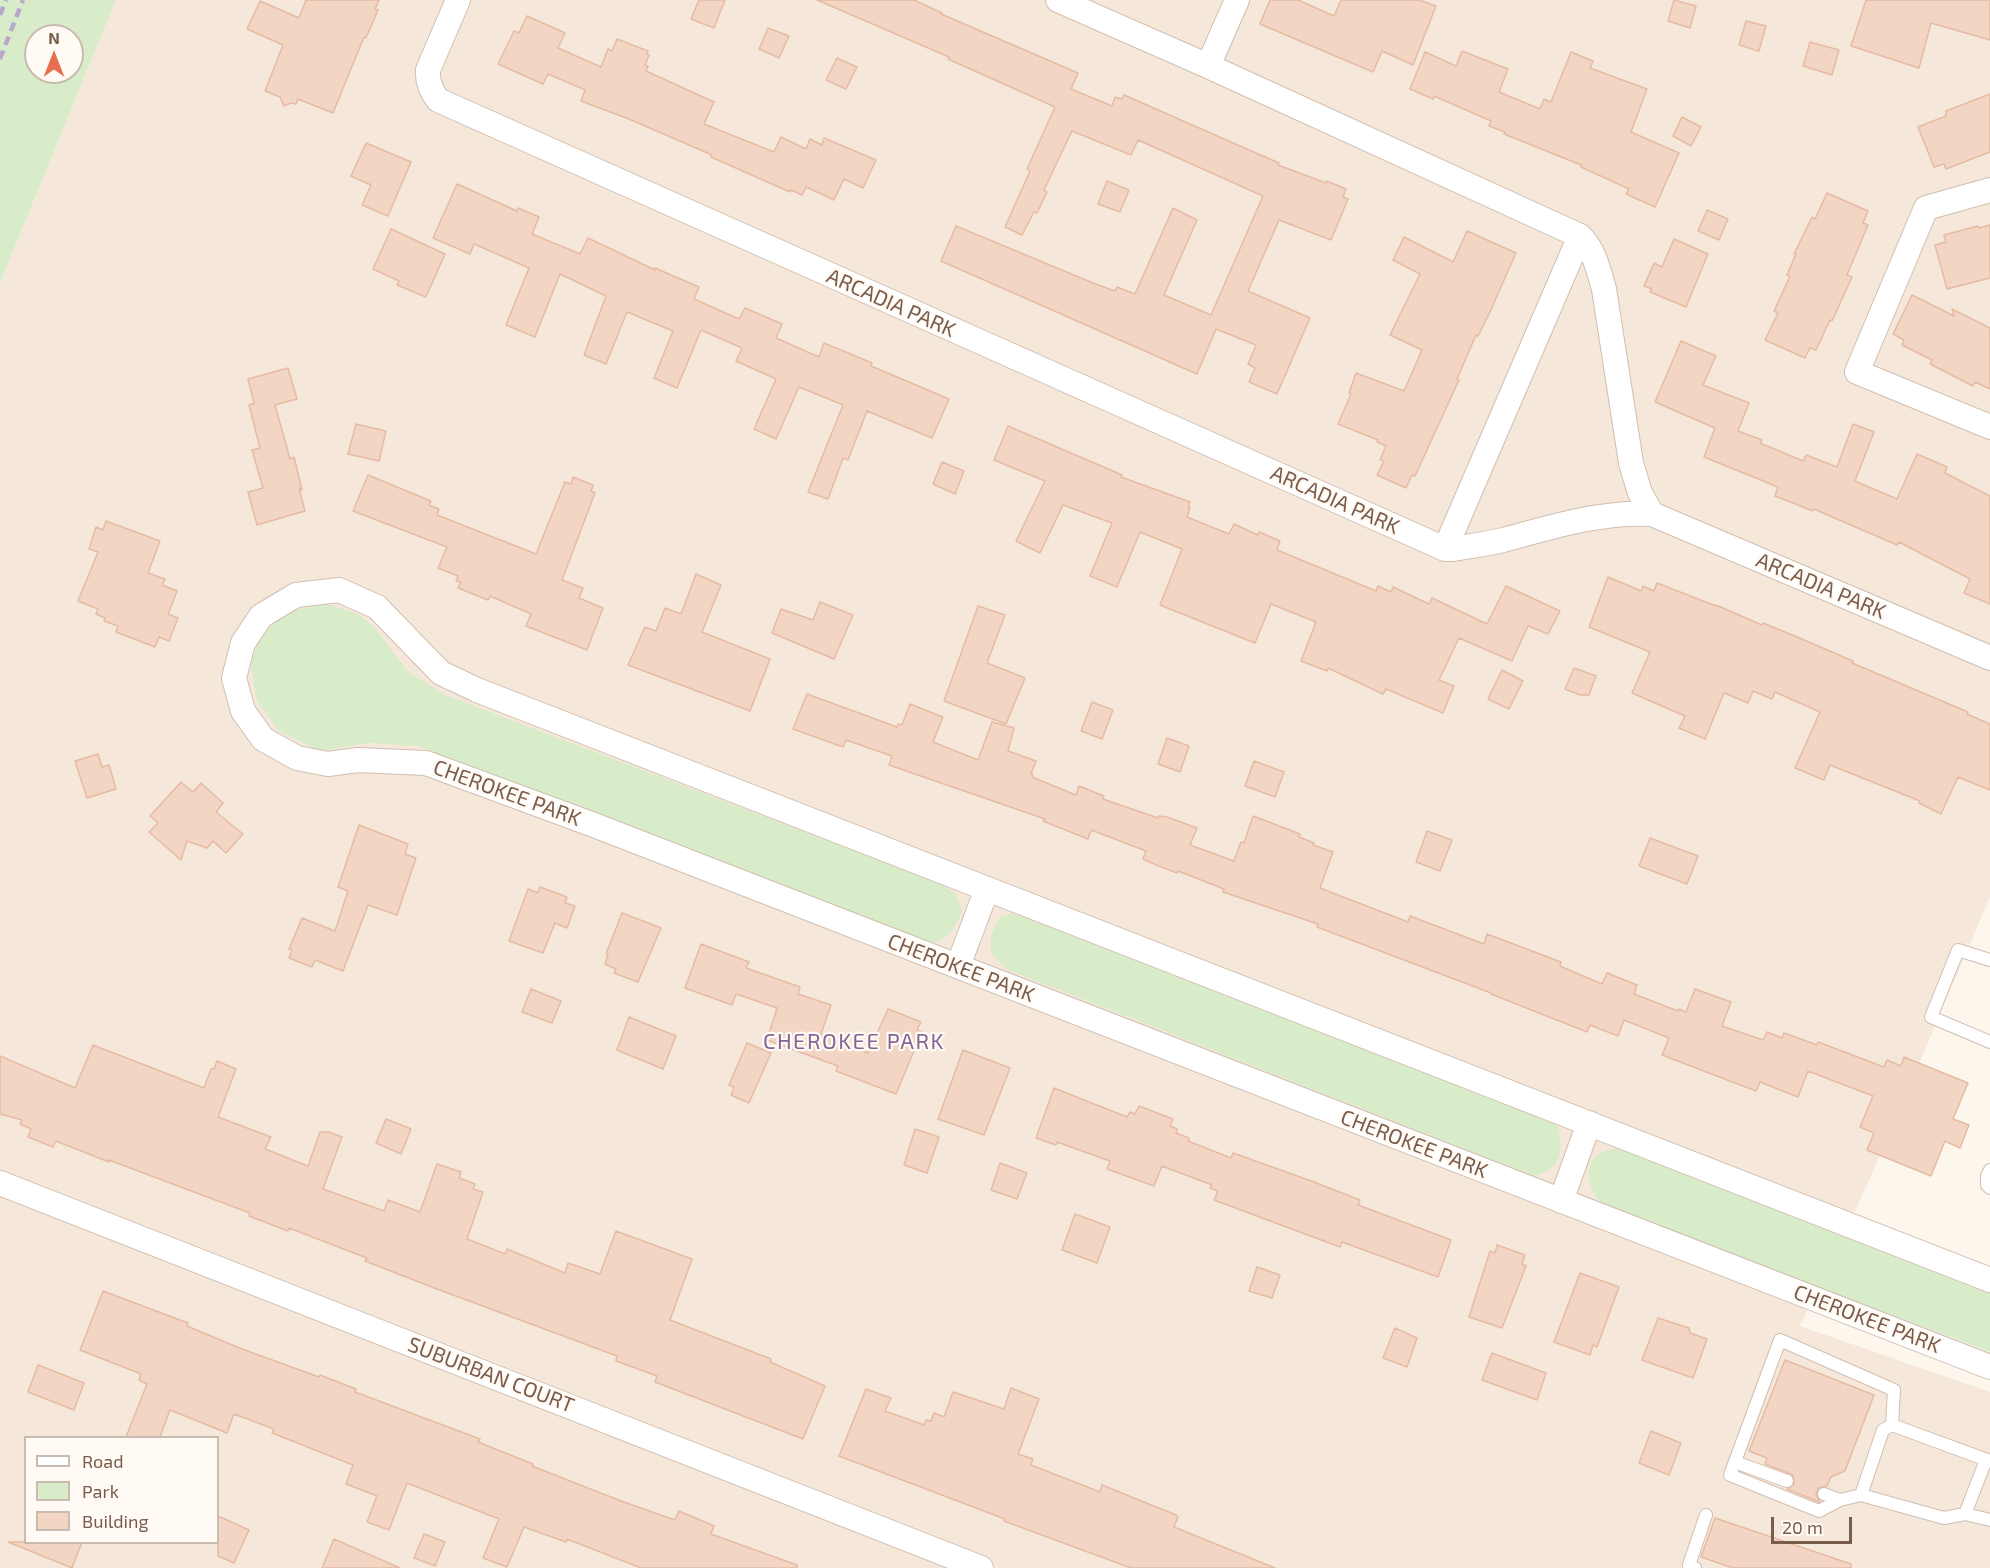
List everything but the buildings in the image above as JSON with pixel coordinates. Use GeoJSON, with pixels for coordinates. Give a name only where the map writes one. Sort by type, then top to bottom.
{"type":"FeatureCollection","features":[{"type":"Feature","properties":{"kind":"street","name":"ARCADIA PARK"},"geometry":{"type":"LineString","coordinates":[[458,0],[428,70],[429,85],[438,100],[1445,549],[1502,540],[1560,524],[1622,513],[1652,514],[1990,658]]}},
{"type":"Feature","properties":{"kind":"street"},"geometry":{"type":"LineString","coordinates":[[1058,0],[1580,236],[1590,246],[1604,289],[1631,463],[1640,493],[1652,514]]}},
{"type":"Feature","properties":{"kind":"street"},"geometry":{"type":"LineString","coordinates":[[1208,66],[1237,0]]}},
{"type":"Feature","properties":{"kind":"street"},"geometry":{"type":"LineString","coordinates":[[1990,190],[1926,208],[1857,372],[1990,427]]}},
{"type":"Feature","properties":{"kind":"street"},"geometry":{"type":"LineString","coordinates":[[1445,549],[1580,236]]}},
{"type":"Feature","properties":{"kind":"street","name":"CHEROKEE PARK"},"geometry":{"type":"LineString","coordinates":[[1990,1280],[459,682],[441,673],[377,607],[339,590],[296,596],[261,616],[243,643],[234,678],[243,711],[262,739],[297,758],[328,764],[358,760],[426,763],[594,825],[1990,1367]]}},
{"type":"Feature","properties":{"kind":"street"},"geometry":{"type":"LineString","coordinates":[[958,966],[987,889]]}},
{"type":"Feature","properties":{"kind":"street"},"geometry":{"type":"LineString","coordinates":[[1561,1201],[1589,1123]]}},
{"type":"Feature","properties":{"kind":"street","name":"SUBURBAN COURT"},"geometry":{"type":"LineString","coordinates":[[0,1183],[981,1568]]}},
{"type":"Feature","properties":{"kind":"lane"},"geometry":{"type":"LineString","coordinates":[[1990,960],[1958,950],[1930,1017],[1990,1042]]}},
{"type":"Feature","properties":{"kind":"lane"},"geometry":{"type":"LineString","coordinates":[[1990,1170],[1987,1176],[1987,1185],[1990,1188]]}},
{"type":"Feature","properties":{"kind":"lane"},"geometry":{"type":"LineString","coordinates":[[1892,1425],[1894,1390],[1780,1340],[1730,1475],[1819,1511],[1840,1500],[1861,1495],[1944,1518],[1965,1514],[1990,1520]]}},
{"type":"Feature","properties":{"kind":"lane"},"geometry":{"type":"LineString","coordinates":[[1861,1495],[1883,1430],[1892,1425],[1988,1461],[1965,1514]]}},
{"type":"Feature","properties":{"kind":"lane"},"geometry":{"type":"LineString","coordinates":[[1735,1462],[1787,1481]]}},
{"type":"Feature","properties":{"kind":"lane"},"geometry":{"type":"LineString","coordinates":[[1824,1494],[1840,1500]]}},
{"type":"Feature","properties":{"kind":"lane"},"geometry":{"type":"LineString","coordinates":[[1695,1568],[1689,1566],[1706,1515]]}},
{"type":"Feature","properties":{"kind":"shaded area"},"geometry":{"type":"Polygon","coordinates":[[[116,0],[1990,0],[1990,897],[1868,1183],[1800,1326],[1990,1392],[1990,1568],[0,1568],[0,283],[82,84],[84,84],[84,78],[116,0]]]}},
{"type":"Feature","properties":{"kind":"green space"},"geometry":{"type":"Polygon","coordinates":[[[0,0],[116,0],[84,78],[84,24],[24,24],[24,84],[82,84],[0,283],[0,0]]]}},
{"type":"Feature","properties":{"kind":"green space"},"geometry":{"type":"Polygon","coordinates":[[[327,604],[358,614],[375,628],[408,672],[448,696],[939,883],[956,894],[962,911],[958,921],[945,938],[933,942],[919,941],[418,746],[369,743],[319,751],[279,731],[257,701],[250,663],[260,638],[275,622],[296,610],[327,604]]]}},
{"type":"Feature","properties":{"kind":"green space"},"geometry":{"type":"Polygon","coordinates":[[[1010,914],[1031,916],[1545,1119],[1557,1125],[1561,1143],[1559,1158],[1551,1169],[1534,1176],[1006,969],[991,953],[991,935],[1000,917],[1010,914]]]}},
{"type":"Feature","properties":{"kind":"green space"},"geometry":{"type":"Polygon","coordinates":[[[1624,1148],[1990,1291],[1990,1352],[1607,1207],[1592,1189],[1589,1178],[1590,1166],[1596,1156],[1602,1152],[1624,1148]]]}},
{"type":"Feature","properties":{"kind":"railway"},"geometry":{"type":"LineString","coordinates":[[0,15],[6,0]]}},
{"type":"Feature","properties":{"kind":"railway"},"geometry":{"type":"LineString","coordinates":[[0,59],[23,0]]}},
{"type":"Feature","properties":{"kind":"district","name":"CHEROKEE PARK"},"geometry":{"type":"Point","coordinates":[854,1042]}}]}
